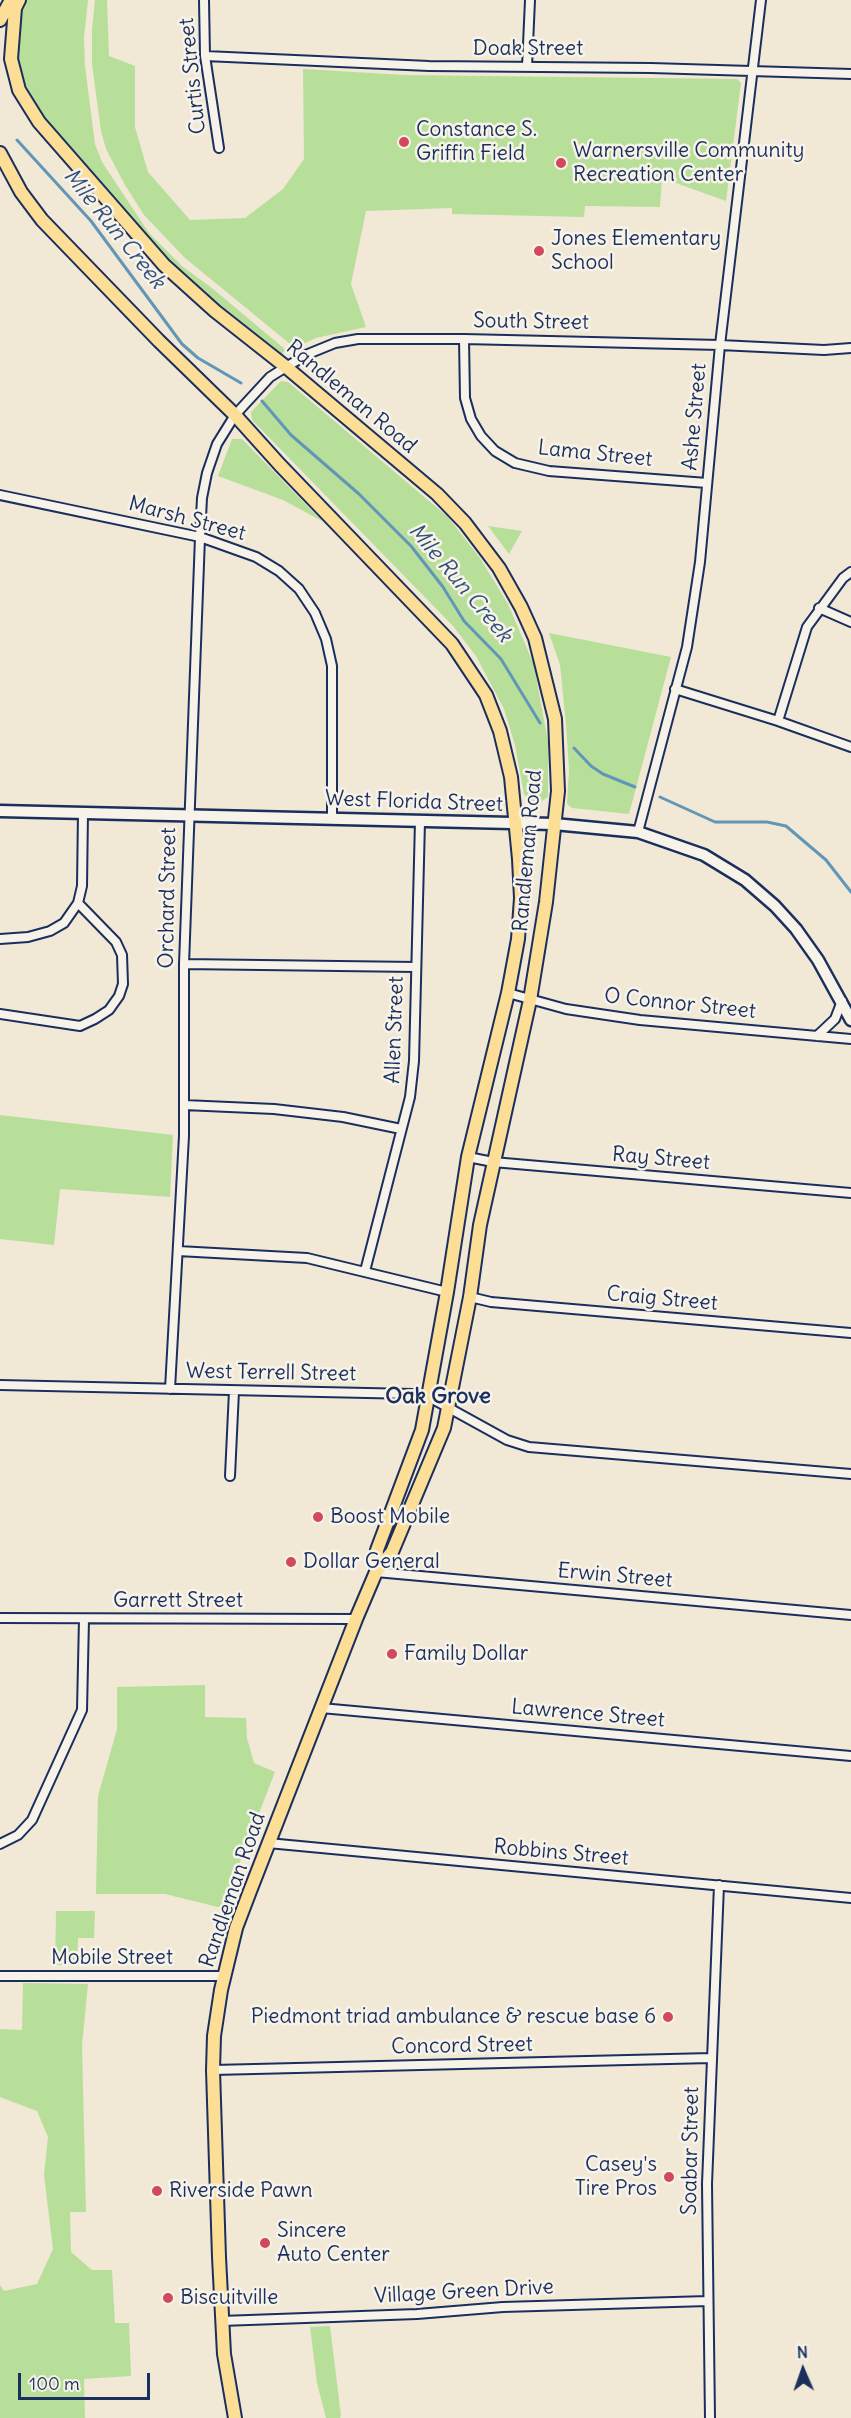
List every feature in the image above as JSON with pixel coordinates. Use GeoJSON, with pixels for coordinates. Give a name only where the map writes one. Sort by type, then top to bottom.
{"type":"FeatureCollection","features":[{"type":"Feature","properties":{"kind":"main road"},"geometry":{"type":"LineString","coordinates":[[0,20],[11,0]]}},
{"type":"Feature","properties":{"kind":"main road","name":"Randleman Road"},"geometry":{"type":"LineString","coordinates":[[19,0],[15,8],[11,59],[19,90],[39,122],[164,265],[215,311],[286,367],[437,494],[465,523],[499,568],[535,638],[555,719],[558,791],[546,902],[530,1000],[480,1225],[470,1297],[444,1428],[413,1506],[392,1551],[376,1572],[356,1619],[268,1843],[236,1928],[216,2017],[213,2070],[222,2321],[225,2369],[235,2418]]}},
{"type":"Feature","properties":{"kind":"main road","name":"Randleman Road"},"geometry":{"type":"LineString","coordinates":[[0,153],[21,192],[42,220],[159,341],[235,415],[452,644],[486,695],[500,730],[511,777],[519,859],[521,898],[518,939],[508,993],[468,1157],[422,1430],[377,1550],[376,1572]]}},
{"type":"Feature","properties":{"kind":"main road","name":"West Florida Street"},"geometry":{"type":"LineString","coordinates":[[0,811],[554,824],[638,832],[704,855],[745,880],[775,906],[796,929],[842,1001],[851,1020]]}},
{"type":"Feature","properties":{"kind":"street","name":"Curtis Street"},"geometry":{"type":"LineString","coordinates":[[204,0],[205,56],[219,148]]}},
{"type":"Feature","properties":{"kind":"street"},"geometry":{"type":"LineString","coordinates":[[527,67],[530,0]]}},
{"type":"Feature","properties":{"kind":"street","name":"Ashe Street"},"geometry":{"type":"LineString","coordinates":[[638,832],[687,647],[700,562],[720,345],[761,0]]}},
{"type":"Feature","properties":{"kind":"street","name":"Doak Street"},"geometry":{"type":"LineString","coordinates":[[205,56],[396,65],[753,70],[851,74]]}},
{"type":"Feature","properties":{"kind":"street","name":"South Street"},"geometry":{"type":"LineString","coordinates":[[235,415],[270,377],[286,367],[326,347],[358,339],[720,345],[824,350],[851,348]]}},
{"type":"Feature","properties":{"kind":"street","name":"Lama Street"},"geometry":{"type":"LineString","coordinates":[[464,339],[465,398],[471,418],[481,436],[495,451],[515,463],[549,471],[707,483]]}},
{"type":"Feature","properties":{"kind":"street","name":"Orchard Street"},"geometry":{"type":"LineString","coordinates":[[170,1389],[184,1105],[184,964],[188,816],[202,498],[207,473],[217,444],[235,415]]}},
{"type":"Feature","properties":{"kind":"street","name":"Marsh Street"},"geometry":{"type":"LineString","coordinates":[[0,495],[200,537],[256,557],[279,571],[299,589],[315,613],[326,639],[332,666],[332,818]]}},
{"type":"Feature","properties":{"kind":"street"},"geometry":{"type":"LineString","coordinates":[[777,721],[807,627],[819,608],[843,578],[851,572]]}},
{"type":"Feature","properties":{"kind":"street"},"geometry":{"type":"LineString","coordinates":[[819,608],[851,622]]}},
{"type":"Feature","properties":{"kind":"street"},"geometry":{"type":"LineString","coordinates":[[675,688],[851,747]]}},
{"type":"Feature","properties":{"kind":"street"},"geometry":{"type":"LineString","coordinates":[[0,939],[28,937],[50,931],[64,923],[78,903],[82,886],[83,813]]}},
{"type":"Feature","properties":{"kind":"street","name":"Allen Street"},"geometry":{"type":"LineString","coordinates":[[365,1270],[410,1097],[414,1061],[420,820]]}},
{"type":"Feature","properties":{"kind":"street"},"geometry":{"type":"LineString","coordinates":[[0,1014],[80,1026],[109,1010],[119,996],[123,984],[122,955],[116,942],[78,903]]}},
{"type":"Feature","properties":{"kind":"street"},"geometry":{"type":"LineString","coordinates":[[184,964],[416,967]]}},
{"type":"Feature","properties":{"kind":"street","name":"O Connor Street"},"geometry":{"type":"LineString","coordinates":[[508,993],[566,1009],[639,1020],[851,1039]]}},
{"type":"Feature","properties":{"kind":"street"},"geometry":{"type":"LineString","coordinates":[[817,1036],[835,1018],[842,1001]]}},
{"type":"Feature","properties":{"kind":"street"},"geometry":{"type":"LineString","coordinates":[[184,1105],[274,1109],[343,1117],[401,1129]]}},
{"type":"Feature","properties":{"kind":"street","name":"Ray Street"},"geometry":{"type":"LineString","coordinates":[[468,1157],[493,1162],[851,1193]]}},
{"type":"Feature","properties":{"kind":"street"},"geometry":{"type":"LineString","coordinates":[[178,1251],[307,1258],[365,1270],[447,1292]]}},
{"type":"Feature","properties":{"kind":"street","name":"Craig Street"},"geometry":{"type":"LineString","coordinates":[[470,1297],[491,1302],[851,1333]]}},
{"type":"Feature","properties":{"kind":"street","name":"West Terrell Street"},"geometry":{"type":"LineString","coordinates":[[0,1385],[413,1394],[429,1397],[507,1440],[529,1447],[851,1474]]}},
{"type":"Feature","properties":{"kind":"street"},"geometry":{"type":"LineString","coordinates":[[230,1476],[234,1390]]}},
{"type":"Feature","properties":{"kind":"street","name":"Erwin Street"},"geometry":{"type":"LineString","coordinates":[[376,1572],[851,1614]]}},
{"type":"Feature","properties":{"kind":"street","name":"Garrett Street"},"geometry":{"type":"LineString","coordinates":[[0,1618],[356,1619]]}},
{"type":"Feature","properties":{"kind":"street"},"geometry":{"type":"LineString","coordinates":[[0,1844],[18,1835],[32,1821],[82,1710],[84,1619]]}},
{"type":"Feature","properties":{"kind":"street","name":"Lawrence Street"},"geometry":{"type":"LineString","coordinates":[[321,1708],[851,1756]]}},
{"type":"Feature","properties":{"kind":"street","name":"Robbins Street"},"geometry":{"type":"LineString","coordinates":[[268,1843],[406,1858],[851,1898]]}},
{"type":"Feature","properties":{"kind":"street","name":"Soabar Street"},"geometry":{"type":"LineString","coordinates":[[710,2418],[707,2184],[719,1885]]}},
{"type":"Feature","properties":{"kind":"street","name":"Mobile Street"},"geometry":{"type":"LineString","coordinates":[[0,1976],[224,1976]]}},
{"type":"Feature","properties":{"kind":"street","name":"Concord Street"},"geometry":{"type":"LineString","coordinates":[[213,2070],[711,2058]]}},
{"type":"Feature","properties":{"kind":"street","name":"Village Green Drive"},"geometry":{"type":"LineString","coordinates":[[222,2321],[417,2314],[503,2307],[708,2301]]}},
{"type":"Feature","properties":{"kind":"green space"},"geometry":{"type":"Polygon","coordinates":[[[25,0],[88,0],[84,38],[85,66],[95,144],[102,162],[149,233],[182,266],[286,350],[282,354],[218,304],[168,259],[41,113],[24,82],[17,52],[19,18],[25,0]]]}},
{"type":"Feature","properties":{"kind":"green space"},"geometry":{"type":"Polygon","coordinates":[[[95,0],[107,0],[109,56],[135,66],[135,127],[148,172],[190,220],[245,218],[283,189],[304,159],[303,69],[405,75],[737,79],[741,83],[726,201],[662,178],[660,207],[585,206],[584,217],[452,214],[452,208],[366,211],[351,284],[366,327],[316,338],[295,348],[185,258],[144,215],[125,185],[106,149],[101,131],[92,64],[95,0]]]}},
{"type":"Feature","properties":{"kind":"green space"},"geometry":{"type":"Polygon","coordinates":[[[281,381],[288,382],[448,517],[480,558],[508,604],[534,665],[548,742],[548,797],[539,803],[529,801],[524,794],[515,745],[504,709],[476,656],[453,626],[252,420],[251,412],[281,381]]]}},
{"type":"Feature","properties":{"kind":"green space"},"geometry":{"type":"Polygon","coordinates":[[[232,439],[242,439],[322,521],[283,500],[218,476],[232,439]]]}},
{"type":"Feature","properties":{"kind":"green space"},"geometry":{"type":"Polygon","coordinates":[[[488,526],[522,531],[509,554],[488,526]]]}},
{"type":"Feature","properties":{"kind":"green space"},"geometry":{"type":"Polygon","coordinates":[[[549,633],[671,657],[629,814],[572,808],[567,804],[569,770],[560,665],[549,633]]]}},
{"type":"Feature","properties":{"kind":"green space"},"geometry":{"type":"Polygon","coordinates":[[[0,1115],[173,1135],[170,1197],[60,1189],[54,1245],[0,1239],[0,1115]]]}},
{"type":"Feature","properties":{"kind":"green space"},"geometry":{"type":"Polygon","coordinates":[[[205,1685],[205,1717],[246,1718],[247,1738],[254,1763],[275,1772],[222,1908],[165,1894],[96,1894],[98,1796],[117,1729],[117,1687],[205,1685]]]}},
{"type":"Feature","properties":{"kind":"green space"},"geometry":{"type":"Polygon","coordinates":[[[56,1911],[95,1911],[94,1938],[78,1938],[77,1965],[55,1965],[56,1911]]]}},
{"type":"Feature","properties":{"kind":"green space"},"geometry":{"type":"Polygon","coordinates":[[[23,1983],[88,1984],[82,2045],[86,2212],[70,2212],[71,2252],[92,2270],[112,2270],[115,2323],[129,2323],[131,2376],[84,2379],[85,2418],[0,2418],[0,2285],[4,2291],[37,2284],[53,2249],[44,2175],[48,2137],[37,2111],[0,2097],[0,2029],[22,2030],[23,1983]]]}},
{"type":"Feature","properties":{"kind":"green space"},"geometry":{"type":"Polygon","coordinates":[[[330,2326],[340,2418],[326,2418],[317,2383],[310,2327],[330,2326]]]}},
{"type":"Feature","properties":{"kind":"waterway","name":"Mile Run Creek"},"geometry":{"type":"LineString","coordinates":[[17,140],[91,221],[182,344],[198,358],[241,383]]}},
{"type":"Feature","properties":{"kind":"waterway","name":"Mile Run Creek"},"geometry":{"type":"LineString","coordinates":[[262,401],[291,435],[359,494],[411,546],[443,587],[464,621],[501,659],[540,723]]}},
{"type":"Feature","properties":{"kind":"waterway","name":"Mile Run Creek"},"geometry":{"type":"LineString","coordinates":[[574,748],[591,766],[603,774],[635,787]]}},
{"type":"Feature","properties":{"kind":"waterway","name":"Mile Run Creek"},"geometry":{"type":"LineString","coordinates":[[660,797],[715,822],[767,822],[786,826],[826,860],[851,892]]}},
{"type":"Feature","properties":{"kind":"place","name":"Constance S. Griffin Field"},"geometry":{"type":"Point","coordinates":[404,142]}},
{"type":"Feature","properties":{"kind":"place","name":"Warnersville Community Recreation Center"},"geometry":{"type":"Point","coordinates":[561,163]}},
{"type":"Feature","properties":{"kind":"place","name":"Jones Elementary School"},"geometry":{"type":"Point","coordinates":[539,251]}},
{"type":"Feature","properties":{"kind":"place","name":"Boost Mobile"},"geometry":{"type":"Point","coordinates":[318,1517]}},
{"type":"Feature","properties":{"kind":"place","name":"Dollar General"},"geometry":{"type":"Point","coordinates":[291,1562]}},
{"type":"Feature","properties":{"kind":"place","name":"Family Dollar"},"geometry":{"type":"Point","coordinates":[392,1654]}},
{"type":"Feature","properties":{"kind":"place","name":"Piedmont triad ambulance & rescue base 6"},"geometry":{"type":"Point","coordinates":[668,2017]}},
{"type":"Feature","properties":{"kind":"place","name":"Casey's Tire Pros"},"geometry":{"type":"Point","coordinates":[669,2177]}},
{"type":"Feature","properties":{"kind":"place","name":"Riverside Pawn"},"geometry":{"type":"Point","coordinates":[157,2191]}},
{"type":"Feature","properties":{"kind":"place","name":"Sincere Auto Center"},"geometry":{"type":"Point","coordinates":[265,2243]}},
{"type":"Feature","properties":{"kind":"place","name":"Biscuitville"},"geometry":{"type":"Point","coordinates":[168,2298]}},
{"type":"Feature","properties":{"kind":"district","name":"Oak Grove"},"geometry":{"type":"Point","coordinates":[438,1397]}}]}
